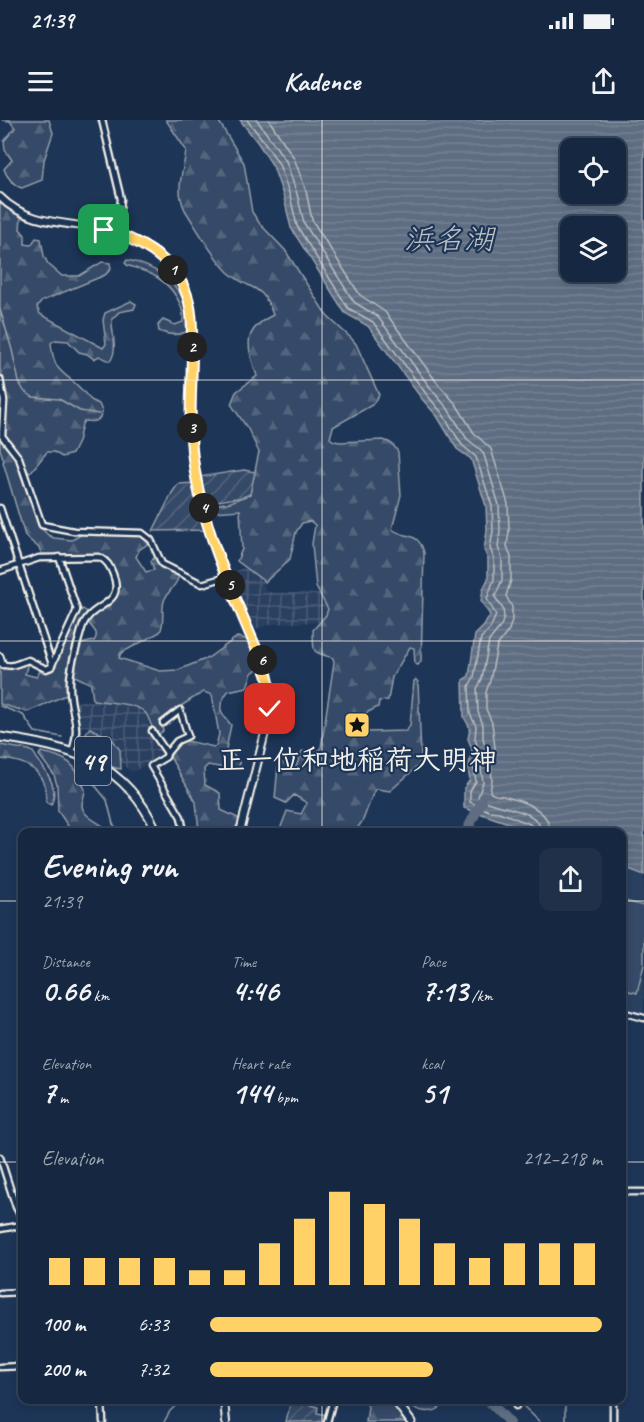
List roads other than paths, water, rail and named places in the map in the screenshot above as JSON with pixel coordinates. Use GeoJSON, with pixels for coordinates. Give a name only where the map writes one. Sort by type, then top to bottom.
{"type":"FeatureCollection","features":[{"type":"Feature","properties":{"kind":"main road","name":"49"},"geometry":{"type":"LineString","coordinates":[[0,737],[46,744],[72,752],[97,764],[124,784],[141,804],[155,828]]}},
{"type":"Feature","properties":{"kind":"main road"},"geometry":{"type":"LineString","coordinates":[[398,1404],[411,1422]]}},
{"type":"Feature","properties":{"kind":"street"},"geometry":{"type":"LineString","coordinates":[[102,120],[121,199],[111,231]]}},
{"type":"Feature","properties":{"kind":"street"},"geometry":{"type":"LineString","coordinates":[[0,197],[16,210],[32,217],[111,231],[127,238],[162,258],[178,277],[188,298],[191,315],[193,457],[210,534],[267,674],[271,691],[269,718],[241,828]]}},
{"type":"Feature","properties":{"kind":"street"},"geometry":{"type":"LineString","coordinates":[[0,379],[4,401],[2,436],[19,458],[42,525],[74,531],[142,533],[151,540],[165,567],[202,584],[226,577]]}},
{"type":"Feature","properties":{"kind":"street"},"geometry":{"type":"LineString","coordinates":[[0,508],[52,664]]}},
{"type":"Feature","properties":{"kind":"street"},"geometry":{"type":"LineString","coordinates":[[0,571],[39,558],[59,557],[93,556],[104,559],[110,567],[117,588],[115,596],[88,615],[82,627],[70,682],[77,734],[72,752]]}},
{"type":"Feature","properties":{"kind":"street"},"geometry":{"type":"LineString","coordinates":[[0,656],[1,664],[12,666],[28,660],[49,669],[52,664],[77,610],[59,557]]}},
{"type":"Feature","properties":{"kind":"street"},"geometry":{"type":"LineString","coordinates":[[163,723],[180,710],[188,736],[177,741],[166,757],[151,766],[181,817],[183,828]]}},
{"type":"Feature","properties":{"kind":"street"},"geometry":{"type":"LineString","coordinates":[[152,731],[167,753]]}},
{"type":"Feature","properties":{"kind":"street"},"geometry":{"type":"LineString","coordinates":[[626,1013],[644,1018]]}},
{"type":"Feature","properties":{"kind":"street"},"geometry":{"type":"LineString","coordinates":[[0,1157],[18,1211]]}},
{"type":"Feature","properties":{"kind":"street"},"geometry":{"type":"LineString","coordinates":[[626,1192],[644,1192]]}},
{"type":"Feature","properties":{"kind":"street"},"geometry":{"type":"LineString","coordinates":[[0,1229],[18,1226]]}},
{"type":"Feature","properties":{"kind":"street"},"geometry":{"type":"LineString","coordinates":[[0,1293],[18,1292]]}},
{"type":"Feature","properties":{"kind":"street"},"geometry":{"type":"LineString","coordinates":[[0,1367],[18,1366]]}},
{"type":"Feature","properties":{"kind":"street"},"geometry":{"type":"LineString","coordinates":[[102,1404],[103,1422]]}},
{"type":"Feature","properties":{"kind":"street"},"geometry":{"type":"LineString","coordinates":[[224,1404],[226,1422]]}},
{"type":"Feature","properties":{"kind":"street"},"geometry":{"type":"LineString","coordinates":[[327,1422],[332,1404]]}},
{"type":"Feature","properties":{"kind":"street"},"geometry":{"type":"LineString","coordinates":[[613,1404],[613,1422]]}},
{"type":"Feature","properties":{"kind":"water","name":"浜名湖"},"geometry":{"type":"Polygon","coordinates":[[[240,120],[644,120],[644,875],[626,868],[626,828],[523,828],[464,808],[464,788],[470,780],[468,769],[472,749],[468,739],[470,728],[464,717],[463,680],[469,676],[475,635],[490,615],[481,601],[488,579],[488,559],[484,550],[487,531],[486,506],[471,459],[457,449],[437,416],[368,326],[345,313],[291,228],[273,166],[240,120]]]}},
{"type":"Feature","properties":{"kind":"waterway"},"geometry":{"type":"LineString","coordinates":[[0,309],[19,382],[24,391],[33,397],[59,399],[80,411],[99,414]]}},
{"type":"Feature","properties":{"kind":"waterway"},"geometry":{"type":"LineString","coordinates":[[0,706],[23,715],[35,732],[62,737]]}},
{"type":"Feature","properties":{"kind":"waterway"},"geometry":{"type":"LineString","coordinates":[[84,772],[107,800],[116,828]]}},
{"type":"Feature","properties":{"kind":"waterway"},"geometry":{"type":"LineString","coordinates":[[468,828],[482,801]]}},
{"type":"Feature","properties":{"kind":"waterway"},"geometry":{"type":"LineString","coordinates":[[164,1422],[170,1411],[178,1404]]}},
{"type":"Feature","properties":{"kind":"waterway"},"geometry":{"type":"LineString","coordinates":[[492,1404],[509,1422]]}},
{"type":"Feature","properties":{"kind":"waterway"},"geometry":{"type":"LineString","coordinates":[[521,1404],[540,1422]]}},
{"type":"Feature","properties":{"kind":"waterway"},"geometry":{"type":"LineString","coordinates":[[565,1404],[565,1422]]}},
{"type":"Feature","properties":{"kind":"place","name":"正一位和地稲荷大明神"},"geometry":{"type":"Point","coordinates":[357,725]}}]}
